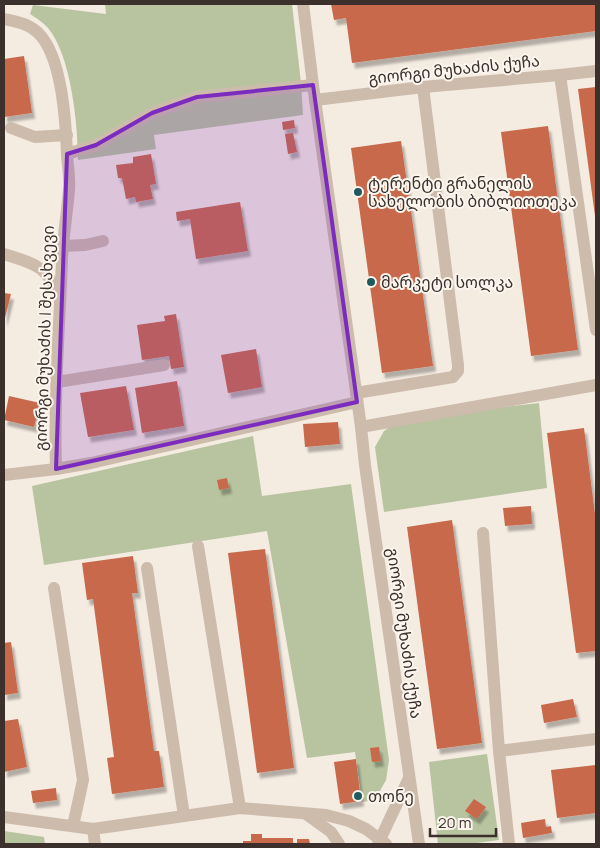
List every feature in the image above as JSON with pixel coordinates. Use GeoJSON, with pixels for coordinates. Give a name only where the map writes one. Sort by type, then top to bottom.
{"type":"FeatureCollection","features":[{"type":"Feature","properties":{"kind":"street","name":"გიორგი მუხაძის ქუჩა"},"geometry":{"type":"LineString","coordinates":[[303,4],[418,844]]}},
{"type":"Feature","properties":{"kind":"street","name":"გიორგი მუხაძის I შესახვევი"},"geometry":{"type":"LineString","coordinates":[[4,19],[23,23],[34,29],[42,37],[53,60],[61,88],[67,135],[69,188],[63,246],[54,428],[56,469],[91,463],[357,397],[453,377],[458,371],[458,365],[423,87]]}},
{"type":"Feature","properties":{"kind":"street","name":"გიორგი მუხაძის ქუჩა"},"geometry":{"type":"LineString","coordinates":[[315,100],[423,87],[596,71]]}},
{"type":"Feature","properties":{"kind":"street"},"geometry":{"type":"LineString","coordinates":[[560,75],[596,330]]}},
{"type":"Feature","properties":{"kind":"street"},"geometry":{"type":"LineString","coordinates":[[67,154],[96,145],[152,113],[197,97],[313,85]]}},
{"type":"Feature","properties":{"kind":"street"},"geometry":{"type":"LineString","coordinates":[[10,128],[35,137],[67,135]]}},
{"type":"Feature","properties":{"kind":"street"},"geometry":{"type":"LineString","coordinates":[[63,246],[86,245],[104,241]]}},
{"type":"Feature","properties":{"kind":"street"},"geometry":{"type":"LineString","coordinates":[[4,254],[34,264],[48,274],[54,284],[60,302]]}},
{"type":"Feature","properties":{"kind":"street"},"geometry":{"type":"LineString","coordinates":[[57,382],[164,365]]}},
{"type":"Feature","properties":{"kind":"street"},"geometry":{"type":"LineString","coordinates":[[361,426],[596,385]]}},
{"type":"Feature","properties":{"kind":"street"},"geometry":{"type":"LineString","coordinates":[[4,475],[56,469]]}},
{"type":"Feature","properties":{"kind":"street"},"geometry":{"type":"LineString","coordinates":[[483,533],[499,751],[510,844]]}},
{"type":"Feature","properties":{"kind":"street"},"geometry":{"type":"LineString","coordinates":[[198,546],[240,808]]}},
{"type":"Feature","properties":{"kind":"street"},"geometry":{"type":"LineString","coordinates":[[147,568],[184,816]]}},
{"type":"Feature","properties":{"kind":"street"},"geometry":{"type":"LineString","coordinates":[[54,588],[82,780],[73,826]]}},
{"type":"Feature","properties":{"kind":"street"},"geometry":{"type":"LineString","coordinates":[[499,751],[596,739]]}},
{"type":"Feature","properties":{"kind":"street"},"geometry":{"type":"LineString","coordinates":[[4,817],[93,829],[240,808],[326,816],[349,821],[366,829],[382,842],[409,778]]}},
{"type":"Feature","properties":{"kind":"street"},"geometry":{"type":"LineString","coordinates":[[306,814],[331,832],[340,844]]}},
{"type":"Feature","properties":{"kind":"street"},"geometry":{"type":"LineString","coordinates":[[93,829],[95,844]]}},
{"type":"Feature","properties":{"kind":"highlighted area"},"geometry":{"type":"Polygon","coordinates":[[[313,85],[357,402],[56,469],[67,154],[96,145],[152,113],[197,97],[313,85]]]}},
{"type":"Feature","properties":{"kind":"green space"},"geometry":{"type":"Polygon","coordinates":[[[105,4],[292,4],[303,115],[154,135],[156,149],[78,160],[75,110],[68,72],[56,40],[42,22],[30,14],[33,5],[106,14],[105,4]]]}},
{"type":"Feature","properties":{"kind":"green space"},"geometry":{"type":"Polygon","coordinates":[[[539,403],[547,488],[384,512],[375,447],[384,431],[402,419],[539,403]]]}},
{"type":"Feature","properties":{"kind":"green space"},"geometry":{"type":"Polygon","coordinates":[[[253,436],[262,496],[351,484],[389,760],[386,780],[375,800],[362,802],[355,752],[307,758],[267,531],[44,565],[32,486],[253,436]]]}},
{"type":"Feature","properties":{"kind":"green space"},"geometry":{"type":"Polygon","coordinates":[[[487,754],[499,840],[469,844],[438,844],[429,762],[487,754]]]}},
{"type":"Feature","properties":{"kind":"green space"},"geometry":{"type":"Polygon","coordinates":[[[4,831],[44,837],[45,844],[4,844],[4,831]]]}},
{"type":"Feature","properties":{"kind":"building"},"geometry":{"type":"Polygon","coordinates":[[[331,4],[595,4],[596,31],[352,63],[346,18],[334,20],[331,4]]]}},
{"type":"Feature","properties":{"kind":"building"},"geometry":{"type":"Polygon","coordinates":[[[24,56],[32,113],[4,117],[4,59],[24,56]]]}},
{"type":"Feature","properties":{"kind":"building"},"geometry":{"type":"Polygon","coordinates":[[[596,87],[596,216],[595,216],[578,89],[596,87]]]}},
{"type":"Feature","properties":{"kind":"building"},"geometry":{"type":"Polygon","coordinates":[[[294,120],[295,128],[283,130],[282,122],[294,120]]]}},
{"type":"Feature","properties":{"kind":"building"},"geometry":{"type":"Polygon","coordinates":[[[548,126],[578,350],[531,356],[501,132],[548,126]]]}},
{"type":"Feature","properties":{"kind":"building"},"geometry":{"type":"Polygon","coordinates":[[[293,133],[297,152],[288,154],[285,134],[293,133]]]}},
{"type":"Feature","properties":{"kind":"building"},"geometry":{"type":"Polygon","coordinates":[[[401,141],[433,366],[382,373],[351,148],[401,141]]]}},
{"type":"Feature","properties":{"kind":"building"},"geometry":{"type":"Polygon","coordinates":[[[151,154],[156,184],[150,185],[153,199],[136,202],[135,197],[126,199],[122,178],[118,178],[116,165],[133,163],[133,157],[151,154]]]}},
{"type":"Feature","properties":{"kind":"building"},"geometry":{"type":"Polygon","coordinates":[[[240,202],[248,251],[196,259],[190,219],[177,221],[176,212],[240,202]]]}},
{"type":"Feature","properties":{"kind":"building"},"geometry":{"type":"Polygon","coordinates":[[[4,293],[11,294],[4,322],[4,293]]]}},
{"type":"Feature","properties":{"kind":"building"},"geometry":{"type":"Polygon","coordinates":[[[176,314],[184,367],[171,369],[169,356],[142,360],[137,325],[165,321],[164,316],[176,314]]]}},
{"type":"Feature","properties":{"kind":"building"},"geometry":{"type":"Polygon","coordinates":[[[256,349],[262,387],[228,393],[221,355],[256,349]]]}},
{"type":"Feature","properties":{"kind":"building"},"geometry":{"type":"Polygon","coordinates":[[[177,381],[184,426],[142,433],[135,388],[177,381]]]}},
{"type":"Feature","properties":{"kind":"building"},"geometry":{"type":"Polygon","coordinates":[[[126,386],[134,430],[88,437],[80,393],[126,386]]]}},
{"type":"Feature","properties":{"kind":"building"},"geometry":{"type":"Polygon","coordinates":[[[9,396],[40,403],[34,427],[4,420],[9,396]]]}},
{"type":"Feature","properties":{"kind":"building"},"geometry":{"type":"Polygon","coordinates":[[[338,422],[340,444],[305,447],[303,424],[338,422]]]}},
{"type":"Feature","properties":{"kind":"building"},"geometry":{"type":"Polygon","coordinates":[[[584,428],[596,522],[596,651],[576,653],[547,433],[584,428]]]}},
{"type":"Feature","properties":{"kind":"building"},"geometry":{"type":"Polygon","coordinates":[[[227,478],[229,488],[219,490],[217,480],[227,478]]]}},
{"type":"Feature","properties":{"kind":"building"},"geometry":{"type":"Polygon","coordinates":[[[531,506],[532,524],[505,526],[503,508],[531,506]]]}},
{"type":"Feature","properties":{"kind":"building"},"geometry":{"type":"Polygon","coordinates":[[[452,520],[482,743],[437,749],[407,527],[452,520]]]}},
{"type":"Feature","properties":{"kind":"building"},"geometry":{"type":"Polygon","coordinates":[[[265,549],[294,768],[257,773],[228,553],[265,549]]]}},
{"type":"Feature","properties":{"kind":"building"},"geometry":{"type":"Polygon","coordinates":[[[133,556],[138,593],[132,593],[154,751],[159,751],[164,787],[112,794],[107,758],[114,757],[93,599],[87,600],[82,563],[133,556]]]}},
{"type":"Feature","properties":{"kind":"building"},"geometry":{"type":"Polygon","coordinates":[[[11,642],[18,693],[4,695],[4,643],[11,642]]]}},
{"type":"Feature","properties":{"kind":"building"},"geometry":{"type":"Polygon","coordinates":[[[573,699],[577,717],[544,723],[541,705],[573,699]]]}},
{"type":"Feature","properties":{"kind":"building"},"geometry":{"type":"Polygon","coordinates":[[[18,719],[27,767],[4,772],[4,721],[18,719]]]}},
{"type":"Feature","properties":{"kind":"building"},"geometry":{"type":"Polygon","coordinates":[[[379,747],[381,761],[372,762],[370,748],[379,747]]]}},
{"type":"Feature","properties":{"kind":"building"},"geometry":{"type":"Polygon","coordinates":[[[356,759],[361,801],[340,804],[334,762],[356,759]]]}},
{"type":"Feature","properties":{"kind":"building"},"geometry":{"type":"Polygon","coordinates":[[[596,765],[596,813],[557,818],[551,770],[596,765]]]}},
{"type":"Feature","properties":{"kind":"building"},"geometry":{"type":"Polygon","coordinates":[[[56,788],[57,800],[33,803],[31,791],[56,788]]]}},
{"type":"Feature","properties":{"kind":"building"},"geometry":{"type":"Polygon","coordinates":[[[474,799],[486,807],[477,819],[465,811],[474,799]]]}},
{"type":"Feature","properties":{"kind":"building"},"geometry":{"type":"Polygon","coordinates":[[[545,819],[546,827],[551,826],[552,833],[523,838],[521,823],[545,819]]]}},
{"type":"Feature","properties":{"kind":"building"},"geometry":{"type":"Polygon","coordinates":[[[251,834],[262,834],[262,838],[293,838],[293,844],[243,844],[243,841],[251,841],[251,834]]]}},
{"type":"Feature","properties":{"kind":"building"},"geometry":{"type":"Polygon","coordinates":[[[297,839],[309,839],[310,844],[297,844],[297,839]]]}},
{"type":"Feature","properties":{"kind":"place","name":"ტერენტი გრანელის სახელობის ბიბლიოთეკა"},"geometry":{"type":"Point","coordinates":[358,192]}},
{"type":"Feature","properties":{"kind":"place","name":"მარკეტი სოლკა"},"geometry":{"type":"Point","coordinates":[371,282]}},
{"type":"Feature","properties":{"kind":"place","name":"თონე"},"geometry":{"type":"Point","coordinates":[358,796]}}]}
